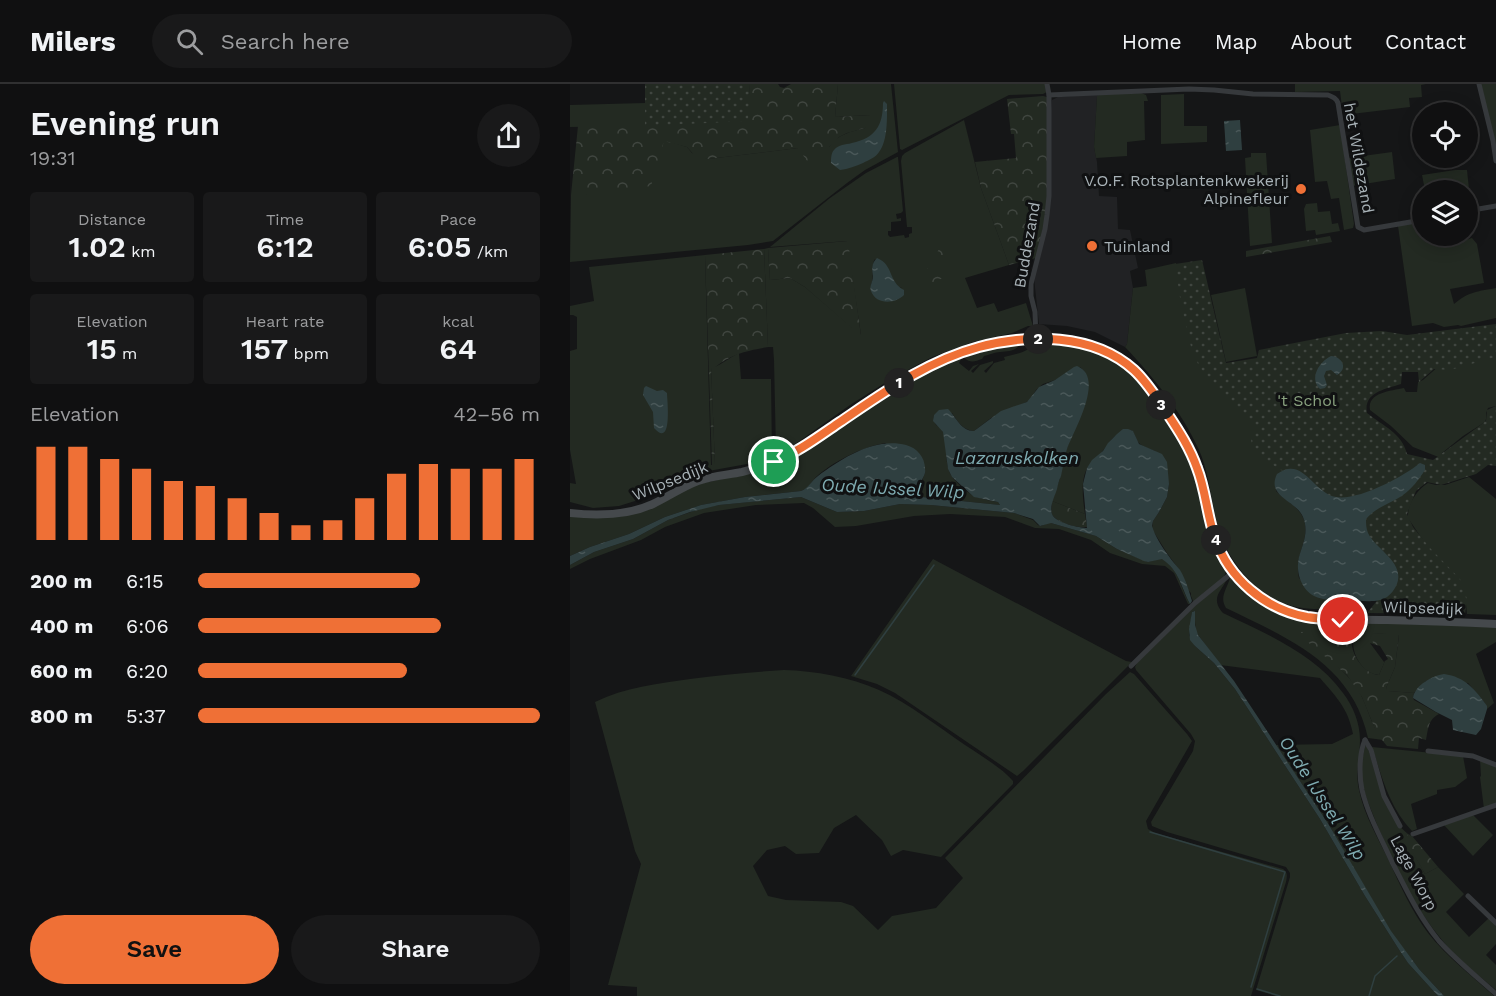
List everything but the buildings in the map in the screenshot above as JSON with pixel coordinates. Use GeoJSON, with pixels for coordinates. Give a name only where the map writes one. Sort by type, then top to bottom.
{"type":"FeatureCollection","features":[{"type":"Feature","properties":{"kind":"main road","name":"Wilpsedijk"},"geometry":{"type":"LineString","coordinates":[[570,513],[606,515],[636,510],[652,505],[696,482],[751,470],[774,462],[803,448],[884,392],[936,363],[986,345],[1009,341],[1060,339],[1084,344],[1113,355],[1125,362],[1140,376],[1178,429],[1192,455],[1199,472],[1214,537],[1221,554],[1245,586],[1261,598],[1283,610],[1306,616],[1343,620],[1496,624]]}},
{"type":"Feature","properties":{"kind":"street","name":"Buddezand"},"geometry":{"type":"LineString","coordinates":[[1036,339],[1035,312],[1030,284],[1045,229],[1049,196],[1049,95],[1047,84]]}},
{"type":"Feature","properties":{"kind":"street"},"geometry":{"type":"LineString","coordinates":[[1479,84],[1496,161]]}},
{"type":"Feature","properties":{"kind":"street","name":"het Wildezand"},"geometry":{"type":"LineString","coordinates":[[1049,95],[1189,89],[1253,94],[1332,96],[1338,103],[1358,227],[1364,230],[1412,222]]}},
{"type":"Feature","properties":{"kind":"street"},"geometry":{"type":"LineString","coordinates":[[1478,209],[1496,206]]}},
{"type":"Feature","properties":{"kind":"street"},"geometry":{"type":"LineString","coordinates":[[1131,666],[1196,603],[1233,572]]}},
{"type":"Feature","properties":{"kind":"street","name":"Lage Worp"},"geometry":{"type":"LineString","coordinates":[[1400,826],[1384,796],[1371,750],[1365,740],[1361,754],[1360,777],[1365,801],[1376,830],[1415,906],[1428,927],[1450,953],[1496,994]]}},
{"type":"Feature","properties":{"kind":"street"},"geometry":{"type":"LineString","coordinates":[[1428,751],[1473,756],[1496,765]]}},
{"type":"Feature","properties":{"kind":"street"},"geometry":{"type":"LineString","coordinates":[[1413,834],[1496,806]]}},
{"type":"Feature","properties":{"kind":"street"},"geometry":{"type":"LineString","coordinates":[[1468,896],[1496,924]]}},
{"type":"Feature","properties":{"kind":"shaded area"},"geometry":{"type":"Polygon","coordinates":[[[1103,94],[1097,97],[1094,147],[1099,196],[1117,197],[1118,229],[1130,230],[1138,268],[1130,271],[1133,288],[1125,347],[1095,332],[1067,326],[1039,324],[1034,278],[1052,100],[1058,97],[1103,94]]]}},
{"type":"Feature","properties":{"kind":"green space"},"geometry":{"type":"Polygon","coordinates":[[[645,84],[748,107],[750,84],[778,84],[784,88],[791,84],[838,84],[835,117],[871,115],[871,125],[839,137],[821,155],[807,161],[798,148],[708,159],[696,157],[687,147],[664,141],[651,186],[571,195],[578,126],[645,126],[645,84]]]}},
{"type":"Feature","properties":{"kind":"green space"},"geometry":{"type":"Polygon","coordinates":[[[645,84],[750,84],[748,121],[645,126],[645,84]]]}},
{"type":"Feature","properties":{"kind":"green space"},"geometry":{"type":"Polygon","coordinates":[[[838,84],[891,84],[898,152],[865,170],[773,241],[570,262],[571,195],[586,195],[664,140],[687,147],[692,153],[708,159],[798,148],[829,147],[840,136],[865,128],[871,115],[835,117],[838,84]]]}},
{"type":"Feature","properties":{"kind":"green space"},"geometry":{"type":"Polygon","coordinates":[[[894,84],[1045,84],[1047,92],[1009,95],[902,150],[900,149],[894,84]]]}},
{"type":"Feature","properties":{"kind":"green space"},"geometry":{"type":"Polygon","coordinates":[[[1295,84],[1426,84],[1421,85],[1422,97],[1409,98],[1410,107],[1343,115],[1340,91],[1295,92],[1295,84]]]}},
{"type":"Feature","properties":{"kind":"green space"},"geometry":{"type":"Polygon","coordinates":[[[1481,84],[1496,84],[1496,149],[1481,84]]]}},
{"type":"Feature","properties":{"kind":"green space"},"geometry":{"type":"Polygon","coordinates":[[[1141,93],[1146,95],[1148,101],[1144,101],[1145,140],[1127,142],[1127,156],[1096,158],[1094,147],[1097,96],[1141,93]]]}},
{"type":"Feature","properties":{"kind":"green space"},"geometry":{"type":"Polygon","coordinates":[[[1184,94],[1184,126],[1207,126],[1207,142],[1161,144],[1161,95],[1184,94]]]}},
{"type":"Feature","properties":{"kind":"green space"},"geometry":{"type":"Polygon","coordinates":[[[1047,97],[1046,215],[1036,258],[1009,265],[981,188],[975,162],[1016,158],[1007,99],[1047,97]]]}},
{"type":"Feature","properties":{"kind":"green space"},"geometry":{"type":"Polygon","coordinates":[[[645,103],[645,126],[570,127],[570,105],[645,103]]]}},
{"type":"Feature","properties":{"kind":"green space"},"geometry":{"type":"Polygon","coordinates":[[[964,120],[981,188],[1009,265],[965,278],[977,308],[994,303],[998,312],[1026,303],[1033,326],[973,342],[932,357],[850,405],[791,447],[776,452],[774,360],[773,347],[768,347],[764,249],[768,248],[770,280],[790,278],[805,287],[861,335],[847,241],[770,247],[830,198],[866,173],[897,157],[903,211],[896,214],[897,219],[901,218],[901,221],[891,222],[891,231],[888,231],[888,235],[890,237],[904,235],[905,238],[909,237],[912,227],[907,227],[901,161],[905,153],[964,120]],[[875,259],[871,285],[902,288],[896,286],[875,259]]]}},
{"type":"Feature","properties":{"kind":"green space"},"geometry":{"type":"Polygon","coordinates":[[[1340,125],[1354,224],[1353,228],[1344,230],[1339,198],[1331,199],[1327,181],[1315,182],[1310,130],[1340,125]]]}},
{"type":"Feature","properties":{"kind":"green space"},"geometry":{"type":"Polygon","coordinates":[[[1392,152],[1395,179],[1352,186],[1348,158],[1392,152]]]}},
{"type":"Feature","properties":{"kind":"green space"},"geometry":{"type":"Polygon","coordinates":[[[1251,153],[1266,153],[1272,243],[1250,246],[1245,158],[1251,157],[1251,153]]]}},
{"type":"Feature","properties":{"kind":"green space"},"geometry":{"type":"Polygon","coordinates":[[[1467,170],[1468,180],[1423,180],[1422,175],[1467,170]]]}},
{"type":"Feature","properties":{"kind":"green space"},"geometry":{"type":"Polygon","coordinates":[[[1317,203],[1318,212],[1330,211],[1332,224],[1338,223],[1340,231],[1316,235],[1315,230],[1306,231],[1304,209],[1306,204],[1317,203]]]}},
{"type":"Feature","properties":{"kind":"green space"},"geometry":{"type":"Polygon","coordinates":[[[1412,223],[1412,246],[1477,246],[1484,283],[1450,289],[1454,304],[1469,294],[1496,288],[1496,318],[1461,326],[1444,327],[1433,323],[1412,326],[1398,226],[1412,223]]]}},
{"type":"Feature","properties":{"kind":"green space"},"geometry":{"type":"Polygon","coordinates":[[[1330,236],[1332,242],[1246,257],[1246,251],[1330,236]]]}},
{"type":"Feature","properties":{"kind":"green space"},"geometry":{"type":"Polygon","coordinates":[[[848,241],[861,336],[805,287],[790,278],[770,280],[768,248],[848,241]]]}},
{"type":"Feature","properties":{"kind":"green space"},"geometry":{"type":"Polygon","coordinates":[[[944,248],[949,252],[945,276],[923,286],[918,281],[930,266],[939,249],[944,248]]]}},
{"type":"Feature","properties":{"kind":"green space"},"geometry":{"type":"Polygon","coordinates":[[[764,249],[768,347],[739,354],[711,368],[715,465],[712,466],[705,255],[764,249]]]}},
{"type":"Feature","properties":{"kind":"green space"},"geometry":{"type":"Polygon","coordinates":[[[705,255],[711,465],[715,465],[711,368],[739,353],[741,379],[771,379],[772,456],[747,464],[703,472],[651,496],[619,506],[593,508],[570,502],[570,483],[576,484],[570,450],[570,351],[577,349],[577,317],[570,315],[570,306],[594,301],[589,267],[705,255]]]}},
{"type":"Feature","properties":{"kind":"green space","name":"'t Schol"},"geometry":{"type":"Polygon","coordinates":[[[1202,260],[1226,363],[1257,358],[1259,350],[1346,333],[1382,331],[1407,335],[1496,324],[1496,357],[1450,370],[1434,369],[1419,382],[1418,372],[1402,372],[1401,384],[1377,392],[1369,400],[1367,406],[1367,413],[1396,435],[1407,454],[1433,460],[1486,421],[1487,410],[1496,406],[1496,466],[1488,465],[1476,474],[1441,485],[1427,482],[1416,491],[1407,514],[1413,527],[1430,548],[1460,579],[1467,599],[1465,614],[1367,613],[1380,597],[1364,542],[1361,519],[1263,459],[1252,447],[1251,438],[1254,425],[1200,368],[1192,351],[1175,264],[1202,260]]]}},
{"type":"Feature","properties":{"kind":"green space"},"geometry":{"type":"Polygon","coordinates":[[[1176,263],[1184,313],[1292,460],[1276,491],[1298,510],[1305,524],[1305,537],[1298,564],[1299,578],[1319,598],[1332,600],[1342,610],[1304,608],[1280,602],[1246,577],[1230,555],[1219,530],[1206,469],[1192,436],[1166,396],[1125,347],[1133,288],[1147,286],[1145,270],[1176,263]]]}},
{"type":"Feature","properties":{"kind":"green space"},"geometry":{"type":"Polygon","coordinates":[[[1245,288],[1257,356],[1226,362],[1211,295],[1245,288]]]}},
{"type":"Feature","properties":{"kind":"green space"},"geometry":{"type":"Polygon","coordinates":[[[1037,341],[1063,343],[1087,349],[1122,365],[1146,388],[1179,439],[1197,478],[1214,550],[1226,571],[1224,577],[1194,603],[1180,571],[1152,529],[1153,521],[1167,497],[1169,484],[1155,451],[1140,444],[1131,430],[1114,438],[1085,472],[1083,496],[1085,514],[1052,501],[1071,436],[1085,372],[1080,367],[1043,384],[1029,401],[991,418],[974,431],[964,427],[952,413],[934,415],[935,424],[944,434],[949,471],[954,479],[972,495],[998,502],[1000,505],[922,497],[919,495],[925,473],[885,443],[867,448],[839,461],[822,472],[801,491],[745,497],[701,505],[665,517],[629,534],[570,556],[570,516],[601,518],[699,484],[767,469],[896,388],[956,357],[961,359],[959,363],[969,371],[973,366],[979,364],[971,371],[973,373],[980,365],[993,361],[984,371],[986,373],[994,363],[1026,350],[1037,341]]]}},
{"type":"Feature","properties":{"kind":"green space"},"geometry":{"type":"Polygon","coordinates":[[[1017,342],[1019,346],[1012,350],[994,353],[975,361],[965,358],[967,354],[992,346],[1017,342]]]}},
{"type":"Feature","properties":{"kind":"green space"},"geometry":{"type":"Polygon","coordinates":[[[1496,354],[1496,406],[1488,408],[1485,422],[1442,453],[1441,458],[1413,447],[1370,410],[1372,399],[1381,393],[1404,388],[1406,392],[1417,392],[1418,382],[1440,365],[1496,354]]]}},
{"type":"Feature","properties":{"kind":"green space"},"geometry":{"type":"Polygon","coordinates":[[[1469,477],[1496,499],[1496,615],[1467,614],[1466,604],[1408,518],[1413,498],[1428,483],[1445,485],[1469,477]]]}},
{"type":"Feature","properties":{"kind":"green space"},"geometry":{"type":"Polygon","coordinates":[[[801,497],[837,512],[864,511],[900,504],[931,505],[1014,513],[1033,520],[1041,526],[1051,523],[1096,536],[1117,549],[1148,562],[1162,558],[1173,568],[1190,604],[1174,573],[1165,566],[1142,564],[1110,553],[1091,540],[1059,529],[1035,528],[1005,517],[950,514],[914,516],[856,526],[835,527],[804,503],[756,505],[704,513],[665,527],[641,540],[570,569],[570,565],[594,552],[633,539],[668,520],[702,508],[801,497]]]}},
{"type":"Feature","properties":{"kind":"green space"},"geometry":{"type":"Polygon","coordinates":[[[1052,501],[1085,514],[1087,527],[1069,525],[1056,519],[1052,513],[1052,501]]]}},
{"type":"Feature","properties":{"kind":"green space"},"geometry":{"type":"Polygon","coordinates":[[[933,559],[1126,661],[1132,662],[1017,776],[895,693],[877,684],[851,676],[933,559]]]}},
{"type":"Feature","properties":{"kind":"green space"},"geometry":{"type":"Polygon","coordinates":[[[1230,578],[1296,617],[1314,621],[1496,627],[1496,642],[1476,654],[1494,703],[1487,709],[1468,683],[1426,681],[1414,693],[1387,691],[1386,688],[1395,667],[1399,635],[1373,633],[1373,644],[1370,643],[1385,661],[1379,675],[1372,674],[1357,659],[1353,645],[1356,632],[1335,664],[1357,688],[1373,725],[1383,740],[1368,738],[1360,712],[1348,691],[1332,672],[1294,643],[1226,608],[1223,597],[1230,578]]]}},
{"type":"Feature","properties":{"kind":"green space"},"geometry":{"type":"Polygon","coordinates":[[[1227,579],[1217,599],[1223,613],[1304,656],[1332,679],[1347,698],[1353,709],[1360,734],[1357,777],[1361,799],[1402,889],[1435,942],[1494,996],[1444,996],[1419,969],[1390,931],[1329,825],[1276,745],[1332,744],[1353,734],[1345,710],[1337,698],[1320,678],[1220,665],[1196,632],[1194,611],[1189,635],[1195,646],[1214,663],[1235,689],[1320,819],[1398,948],[1408,963],[1438,996],[1276,996],[1256,990],[1290,873],[1286,867],[1152,826],[1151,822],[1193,751],[1195,741],[1135,667],[1196,605],[1227,579]]]}},
{"type":"Feature","properties":{"kind":"green space"},"geometry":{"type":"Polygon","coordinates":[[[1356,631],[1352,644],[1358,661],[1365,669],[1379,675],[1388,659],[1380,646],[1373,644],[1372,633],[1399,634],[1395,667],[1386,688],[1388,691],[1414,693],[1414,700],[1439,714],[1431,722],[1426,740],[1419,738],[1418,749],[1387,746],[1377,734],[1362,697],[1347,675],[1298,634],[1299,632],[1356,631]]]}},
{"type":"Feature","properties":{"kind":"green space"},"geometry":{"type":"Polygon","coordinates":[[[784,670],[832,676],[879,690],[923,716],[997,767],[1013,781],[1013,784],[941,857],[903,850],[891,856],[882,840],[856,815],[834,828],[819,853],[796,854],[785,846],[767,850],[753,866],[768,896],[786,900],[841,902],[853,906],[878,930],[892,916],[936,908],[963,878],[945,858],[1106,694],[1130,672],[1134,674],[1192,741],[1146,821],[1148,829],[1155,833],[1285,870],[1286,882],[1251,996],[637,996],[637,987],[608,985],[641,864],[635,851],[595,702],[630,689],[713,676],[784,670]]]}},
{"type":"Feature","properties":{"kind":"green space"},"geometry":{"type":"Polygon","coordinates":[[[1365,746],[1367,746],[1388,806],[1408,834],[1406,839],[1425,874],[1438,867],[1464,894],[1446,912],[1469,937],[1489,918],[1496,925],[1496,944],[1486,955],[1496,965],[1496,990],[1448,947],[1423,914],[1406,886],[1368,803],[1361,771],[1365,746]]]}},
{"type":"Feature","properties":{"kind":"green space"},"geometry":{"type":"Polygon","coordinates":[[[1372,747],[1463,756],[1467,778],[1455,787],[1437,790],[1437,794],[1411,804],[1417,829],[1412,831],[1392,802],[1372,747]]]}},
{"type":"Feature","properties":{"kind":"green space"},"geometry":{"type":"Polygon","coordinates":[[[1480,759],[1496,767],[1496,804],[1484,809],[1480,777],[1480,759]]]}},
{"type":"Feature","properties":{"kind":"green space"},"geometry":{"type":"Polygon","coordinates":[[[1473,815],[1493,835],[1473,856],[1444,825],[1473,815]]]}},
{"type":"Feature","properties":{"kind":"green space"},"geometry":{"type":"Polygon","coordinates":[[[1408,834],[1438,867],[1425,874],[1405,839],[1408,834]]]}},
{"type":"Feature","properties":{"kind":"water"},"geometry":{"type":"Polygon","coordinates":[[[884,101],[887,104],[886,128],[884,142],[879,152],[863,163],[840,170],[831,163],[833,151],[872,134],[879,124],[884,101]]]}},
{"type":"Feature","properties":{"kind":"water"},"geometry":{"type":"Polygon","coordinates":[[[1240,120],[1242,150],[1226,151],[1224,121],[1240,120]]]}},
{"type":"Feature","properties":{"kind":"water"},"geometry":{"type":"Polygon","coordinates":[[[877,258],[886,265],[895,283],[904,290],[904,295],[900,298],[886,302],[873,296],[872,267],[877,258]]]}},
{"type":"Feature","properties":{"kind":"water"},"geometry":{"type":"Polygon","coordinates":[[[1331,356],[1341,361],[1342,370],[1337,375],[1331,370],[1326,371],[1324,376],[1327,385],[1320,389],[1315,375],[1319,366],[1331,356]]]}},
{"type":"Feature","properties":{"kind":"water","name":"Lazaruskolken"},"geometry":{"type":"Polygon","coordinates":[[[1077,366],[1085,372],[1089,381],[1088,393],[1066,452],[1052,506],[1053,516],[1064,523],[1087,528],[1083,484],[1087,468],[1123,429],[1133,431],[1139,444],[1162,454],[1167,462],[1169,484],[1167,497],[1152,526],[1161,545],[1182,574],[1192,601],[1190,604],[1176,574],[1162,559],[1144,561],[1117,549],[1096,536],[1051,523],[1040,526],[1033,519],[1014,513],[931,505],[900,504],[864,511],[837,512],[801,497],[719,505],[668,520],[633,539],[594,552],[570,565],[570,556],[629,534],[665,517],[701,505],[745,497],[801,491],[818,476],[848,456],[883,444],[906,445],[914,448],[920,454],[924,461],[925,471],[919,495],[922,497],[1000,505],[998,502],[974,497],[952,477],[948,469],[943,432],[933,421],[934,415],[939,410],[948,409],[962,426],[974,431],[1001,411],[1027,402],[1039,387],[1077,366]]]}},
{"type":"Feature","properties":{"kind":"water"},"geometry":{"type":"Polygon","coordinates":[[[646,386],[667,393],[668,421],[664,432],[660,433],[654,428],[653,412],[643,395],[646,386]]]}},
{"type":"Feature","properties":{"kind":"water"},"geometry":{"type":"Polygon","coordinates":[[[1420,463],[1425,465],[1425,470],[1412,487],[1403,495],[1374,511],[1366,519],[1368,533],[1397,570],[1396,586],[1391,593],[1383,599],[1368,601],[1326,600],[1308,592],[1301,582],[1298,569],[1305,537],[1305,522],[1299,511],[1275,488],[1277,474],[1286,469],[1294,469],[1308,477],[1328,494],[1345,497],[1380,487],[1420,463]]]}},
{"type":"Feature","properties":{"kind":"water"},"geometry":{"type":"Polygon","coordinates":[[[1195,611],[1198,635],[1234,681],[1329,825],[1391,931],[1419,969],[1444,996],[1438,996],[1408,963],[1320,819],[1235,689],[1214,663],[1190,640],[1189,629],[1192,612],[1195,611]]]}},
{"type":"Feature","properties":{"kind":"water"},"geometry":{"type":"Polygon","coordinates":[[[1444,674],[1464,681],[1487,706],[1481,729],[1476,735],[1453,730],[1452,720],[1413,698],[1417,689],[1425,682],[1444,674]]]}},
{"type":"Feature","properties":{"kind":"waterway"},"geometry":{"type":"LineString","coordinates":[[855,675],[934,565]]}},
{"type":"Feature","properties":{"kind":"waterway"},"geometry":{"type":"LineString","coordinates":[[1150,832],[1285,872],[1251,987]]}},
{"type":"Feature","properties":{"kind":"waterway"},"geometry":{"type":"LineString","coordinates":[[1369,996],[1375,976],[1397,956]]}},
{"type":"Feature","properties":{"kind":"waterway"},"geometry":{"type":"LineString","coordinates":[[1257,989],[1280,996]]}},
{"type":"Feature","properties":{"kind":"place","name":"V.O.F. Rotsplantenkwekerij Alpinefleur"},"geometry":{"type":"Point","coordinates":[1301,189]}},
{"type":"Feature","properties":{"kind":"place","name":"Tuinland"},"geometry":{"type":"Point","coordinates":[1092,246]}},
{"type":"Feature","properties":{"kind":"route"},"geometry":{"type":"LineString","coordinates":[[774,462],[803,448],[874,398],[920,371],[967,351],[997,343],[1036,339],[1060,339],[1084,344],[1113,355],[1133,369],[1155,395],[1178,429],[1199,472],[1214,537],[1221,554],[1245,586],[1283,610],[1315,618],[1343,620]]}},
{"type":"Feature","properties":{"kind":"water label","name":"Oude IJssel Wilp"},"geometry":{"type":"Point","coordinates":[893,488]}},
{"type":"Feature","properties":{"kind":"water label","name":"Oude IJssel Wilp"},"geometry":{"type":"Point","coordinates":[1323,798]}}]}
